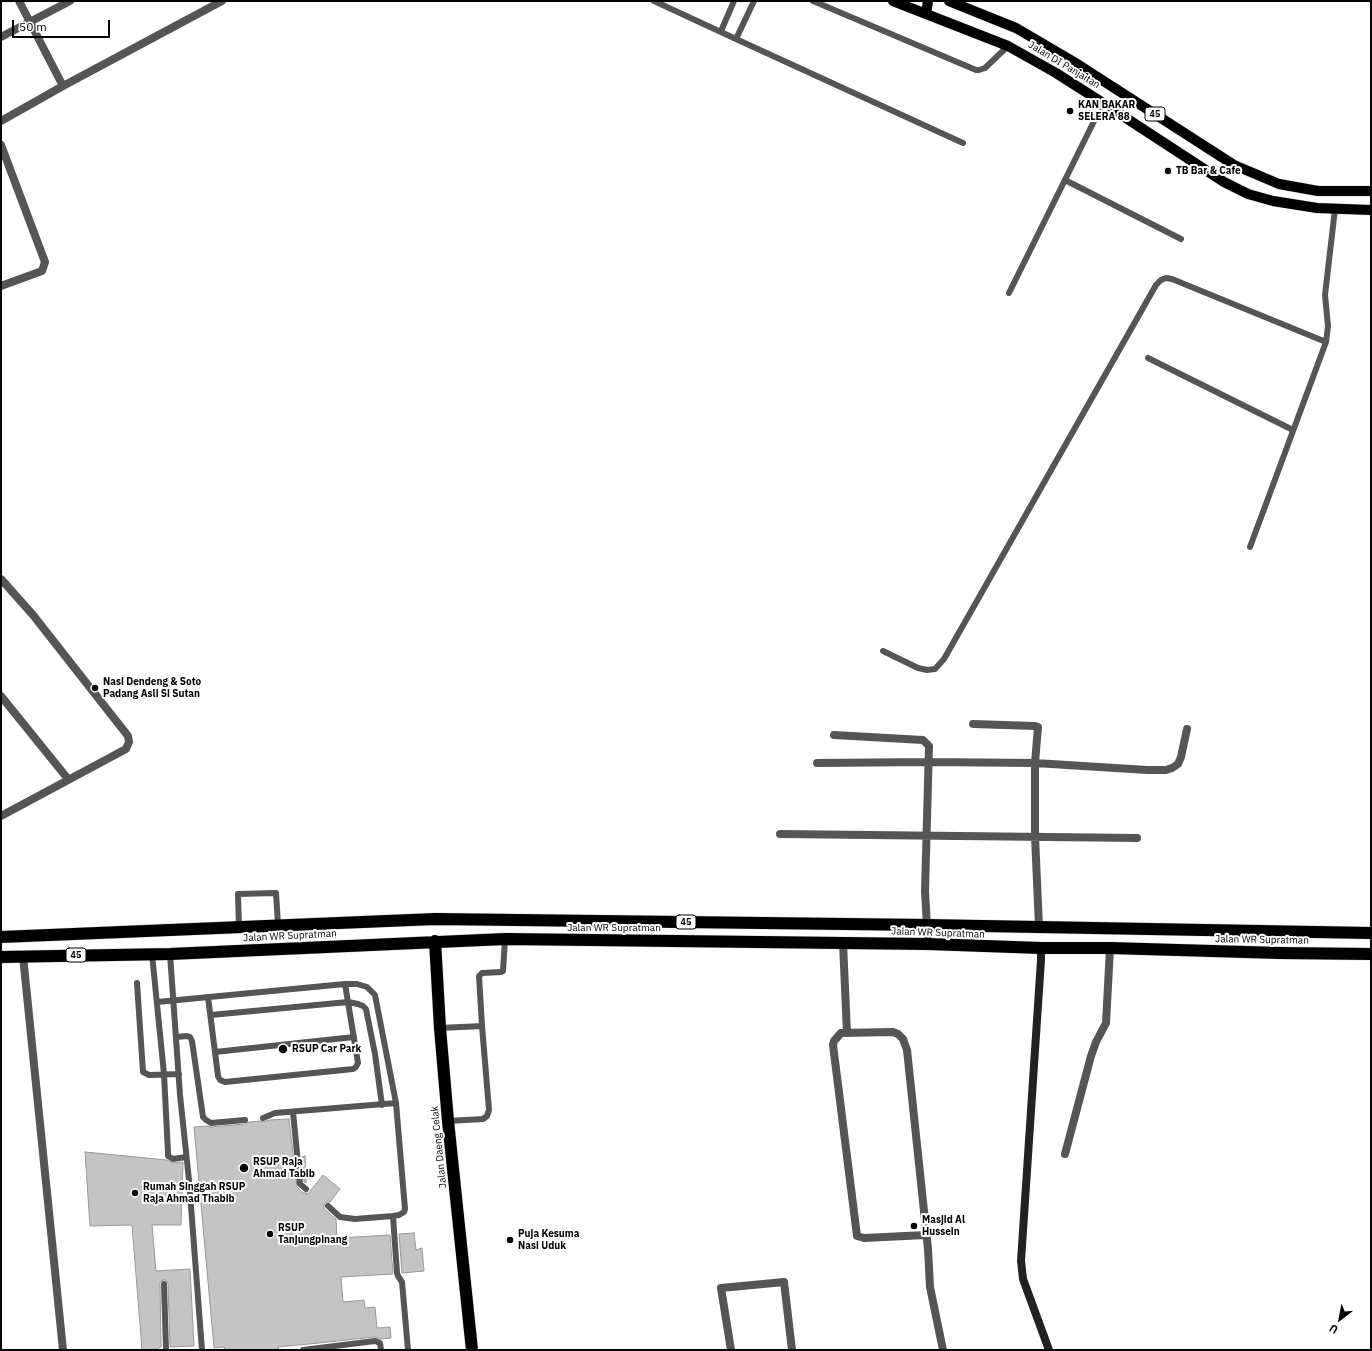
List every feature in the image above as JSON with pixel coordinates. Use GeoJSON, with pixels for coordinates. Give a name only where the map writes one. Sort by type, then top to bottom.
{"type":"FeatureCollection","features":[{"type":"Feature","properties":{"kind":"highway","name":"Jalan WR Supratman"},"geometry":{"type":"LineString","coordinates":[[1,937],[435,919],[927,925],[1371,933]]}},
{"type":"Feature","properties":{"kind":"highway"},"geometry":{"type":"LineString","coordinates":[[997,927],[998,946]]}},
{"type":"Feature","properties":{"kind":"highway","name":"Jalan WR Supratman"},"geometry":{"type":"LineString","coordinates":[[1,957],[170,954],[505,939],[928,944],[1041,948],[1110,948],[1371,954]]}},
{"type":"Feature","properties":{"kind":"highway","name":"Jalan Daeng Celak"},"geometry":{"type":"LineString","coordinates":[[435,941],[440,1028],[448,1121],[472,1350]]}},
{"type":"Feature","properties":{"kind":"main road","name":"Jalan DI Panjaitan"},"geometry":{"type":"LineString","coordinates":[[893,1],[907,4],[926,14],[1008,46],[1056,73],[1224,182],[1248,194],[1273,201],[1317,208],[1371,210]]}},
{"type":"Feature","properties":{"kind":"main road"},"geometry":{"type":"LineString","coordinates":[[926,14],[928,1]]}},
{"type":"Feature","properties":{"kind":"main road","name":"Jalan DI Panjaitan"},"geometry":{"type":"LineString","coordinates":[[948,1],[1016,28],[1074,62],[1234,165],[1278,184],[1318,191],[1371,191]]}},
{"type":"Feature","properties":{"kind":"street"},"geometry":{"type":"LineString","coordinates":[[19,1],[64,86]]}},
{"type":"Feature","properties":{"kind":"street"},"geometry":{"type":"LineString","coordinates":[[1,37],[70,1]]}},
{"type":"Feature","properties":{"kind":"street"},"geometry":{"type":"LineString","coordinates":[[1,122],[64,86],[222,1]]}},
{"type":"Feature","properties":{"kind":"street"},"geometry":{"type":"LineString","coordinates":[[1,145],[45,262],[42,271],[1,286]]}},
{"type":"Feature","properties":{"kind":"street"},"geometry":{"type":"LineString","coordinates":[[1,579],[33,615],[128,736],[130,742],[126,749],[1,816]]}},
{"type":"Feature","properties":{"kind":"street"},"geometry":{"type":"LineString","coordinates":[[1,696],[68,779]]}},
{"type":"Feature","properties":{"kind":"street"},"geometry":{"type":"LineString","coordinates":[[973,724],[1038,727],[1035,763],[1035,836],[1039,927]]}},
{"type":"Feature","properties":{"kind":"street"},"geometry":{"type":"LineString","coordinates":[[817,763],[1035,763],[1166,770],[1178,764],[1187,729]]}},
{"type":"Feature","properties":{"kind":"street"},"geometry":{"type":"LineString","coordinates":[[834,735],[924,740],[929,746],[925,892],[928,944]]}},
{"type":"Feature","properties":{"kind":"street"},"geometry":{"type":"LineString","coordinates":[[780,834],[1136,838]]}},
{"type":"Feature","properties":{"kind":"street"},"geometry":{"type":"LineString","coordinates":[[843,943],[847,1033]]}},
{"type":"Feature","properties":{"kind":"street"},"geometry":{"type":"LineString","coordinates":[[1041,948],[1021,1261],[1023,1279],[1049,1350]]}},
{"type":"Feature","properties":{"kind":"street"},"geometry":{"type":"LineString","coordinates":[[1065,1154],[1091,1056],[1096,1042],[1106,1023],[1110,948]]}},
{"type":"Feature","properties":{"kind":"street"},"geometry":{"type":"LineString","coordinates":[[23,956],[63,1350]]}},
{"type":"Feature","properties":{"kind":"street"},"geometry":{"type":"LineString","coordinates":[[926,1235],[864,1238],[857,1236],[833,1046],[837,1036],[841,1033],[893,1032],[898,1034],[903,1039],[907,1050],[926,1235],[930,1287],[942,1350]]}},
{"type":"Feature","properties":{"kind":"street"},"geometry":{"type":"LineString","coordinates":[[731,1350],[722,1288],[784,1282],[792,1350]]}},
{"type":"Feature","properties":{"kind":"lane"},"geometry":{"type":"LineString","coordinates":[[654,1],[963,143]]}},
{"type":"Feature","properties":{"kind":"lane"},"geometry":{"type":"LineString","coordinates":[[720,31],[734,1]]}},
{"type":"Feature","properties":{"kind":"lane"},"geometry":{"type":"LineString","coordinates":[[736,39],[754,1]]}},
{"type":"Feature","properties":{"kind":"lane"},"geometry":{"type":"LineString","coordinates":[[813,1],[976,70],[985,68],[1008,46]]}},
{"type":"Feature","properties":{"kind":"lane"},"geometry":{"type":"LineString","coordinates":[[1009,293],[1103,103]]}},
{"type":"Feature","properties":{"kind":"lane"},"geometry":{"type":"LineString","coordinates":[[1065,180],[1181,239]]}},
{"type":"Feature","properties":{"kind":"lane"},"geometry":{"type":"LineString","coordinates":[[1250,547],[1326,342],[1328,326],[1325,295],[1335,209]]}},
{"type":"Feature","properties":{"kind":"lane"},"geometry":{"type":"LineString","coordinates":[[883,651],[918,668],[927,670],[935,668],[944,659],[1148,299],[1161,280],[1166,278],[1172,279],[1326,342]]}},
{"type":"Feature","properties":{"kind":"lane"},"geometry":{"type":"LineString","coordinates":[[1148,358],[1293,430]]}},
{"type":"Feature","properties":{"kind":"lane"},"geometry":{"type":"LineString","coordinates":[[239,927],[238,894],[276,893],[278,925]]}},
{"type":"Feature","properties":{"kind":"lane"},"geometry":{"type":"LineString","coordinates":[[448,1121],[483,1119],[487,1116],[489,1110],[479,976],[482,972],[501,972],[504,970],[505,939]]}},
{"type":"Feature","properties":{"kind":"lane"},"geometry":{"type":"LineString","coordinates":[[152,954],[164,1074],[168,1156],[173,1159],[186,1157]]}},
{"type":"Feature","properties":{"kind":"lane"},"geometry":{"type":"LineString","coordinates":[[170,954],[202,1350]]}},
{"type":"Feature","properties":{"kind":"lane"},"geometry":{"type":"LineString","coordinates":[[137,983],[144,1072],[149,1075],[179,1074]]}},
{"type":"Feature","properties":{"kind":"lane"},"geometry":{"type":"LineString","coordinates":[[157,1002],[345,984],[357,984],[367,987],[375,995],[396,1103],[405,1209],[400,1215],[356,1219],[340,1217],[328,1206]]}},
{"type":"Feature","properties":{"kind":"lane"},"geometry":{"type":"LineString","coordinates":[[208,997],[218,1076],[220,1080],[225,1082],[353,1069],[356,1067],[358,1063],[345,984]]}},
{"type":"Feature","properties":{"kind":"lane"},"geometry":{"type":"LineString","coordinates":[[211,1015],[348,1002],[358,1004],[366,1009],[375,1054],[382,1104]]}},
{"type":"Feature","properties":{"kind":"lane"},"geometry":{"type":"LineString","coordinates":[[440,1028],[482,1026]]}},
{"type":"Feature","properties":{"kind":"lane"},"geometry":{"type":"LineString","coordinates":[[176,1037],[188,1036],[192,1041],[203,1117],[211,1123],[245,1120]]}},
{"type":"Feature","properties":{"kind":"lane"},"geometry":{"type":"LineString","coordinates":[[215,1052],[354,1036]]}},
{"type":"Feature","properties":{"kind":"lane"},"geometry":{"type":"LineString","coordinates":[[263,1118],[275,1113],[396,1103]]}},
{"type":"Feature","properties":{"kind":"lane"},"geometry":{"type":"LineString","coordinates":[[293,1112],[300,1184],[306,1189]]}},
{"type":"Feature","properties":{"kind":"lane"},"geometry":{"type":"LineString","coordinates":[[393,1216],[397,1273],[402,1282],[408,1350]]}},
{"type":"Feature","properties":{"kind":"lane"},"geometry":{"type":"LineString","coordinates":[[164,1284],[166,1350]]}},
{"type":"Feature","properties":{"kind":"lane"},"geometry":{"type":"LineString","coordinates":[[303,1350],[375,1341],[380,1343],[381,1350]]}},
{"type":"Feature","properties":{"kind":"building","name":"RSUP Tanjungpinang"},"geometry":{"type":"Polygon","coordinates":[[[289,1119],[297,1187],[303,1193],[307,1193],[307,1195],[323,1175],[340,1189],[330,1202],[326,1202],[324,1205],[324,1209],[336,1219],[337,1238],[390,1235],[393,1274],[341,1277],[343,1302],[364,1300],[365,1308],[375,1307],[377,1328],[390,1327],[391,1338],[381,1339],[374,1337],[278,1347],[279,1350],[225,1350],[224,1347],[214,1348],[194,1127],[211,1127],[289,1119]]]}},
{"type":"Feature","properties":{"kind":"building"},"geometry":{"type":"Polygon","coordinates":[[[85,1152],[167,1160],[173,1163],[183,1162],[181,1225],[152,1225],[156,1271],[190,1269],[194,1346],[170,1347],[168,1284],[166,1280],[163,1280],[160,1282],[161,1347],[158,1348],[158,1350],[142,1350],[132,1225],[90,1226],[85,1152]]]}},
{"type":"Feature","properties":{"kind":"building"},"geometry":{"type":"Polygon","coordinates":[[[305,1156],[306,1183],[304,1182],[302,1157],[305,1156]]]}},
{"type":"Feature","properties":{"kind":"building"},"geometry":{"type":"Polygon","coordinates":[[[414,1233],[416,1250],[422,1248],[424,1271],[402,1273],[399,1234],[414,1233]]]}},
{"type":"Feature","properties":{"kind":"place","name":"KAN BAKAR SELERA 88"},"geometry":{"type":"Point","coordinates":[1070,111]}},
{"type":"Feature","properties":{"kind":"place","name":"TB Bar & Cafe"},"geometry":{"type":"Point","coordinates":[1168,171]}},
{"type":"Feature","properties":{"kind":"place","name":"Nasi Dendeng & Soto Padang Asli Si Sutan"},"geometry":{"type":"Point","coordinates":[95,688]}},
{"type":"Feature","properties":{"kind":"place","name":"RSUP Car Park"},"geometry":{"type":"Point","coordinates":[283,1049]}},
{"type":"Feature","properties":{"kind":"place","name":"RSUP Raja Ahmad Tabib"},"geometry":{"type":"Point","coordinates":[244,1168]}},
{"type":"Feature","properties":{"kind":"place","name":"Rumah Singgah RSUP Raja Ahmad Thabib"},"geometry":{"type":"Point","coordinates":[135,1193]}},
{"type":"Feature","properties":{"kind":"place","name":"Masjid Al Hussein"},"geometry":{"type":"Point","coordinates":[914,1226]}},
{"type":"Feature","properties":{"kind":"place","name":"RSUP Tanjungpinang"},"geometry":{"type":"Point","coordinates":[270,1234]}},
{"type":"Feature","properties":{"kind":"place","name":"Puja Kesuma Nasi Uduk"},"geometry":{"type":"Point","coordinates":[510,1240]}}]}
